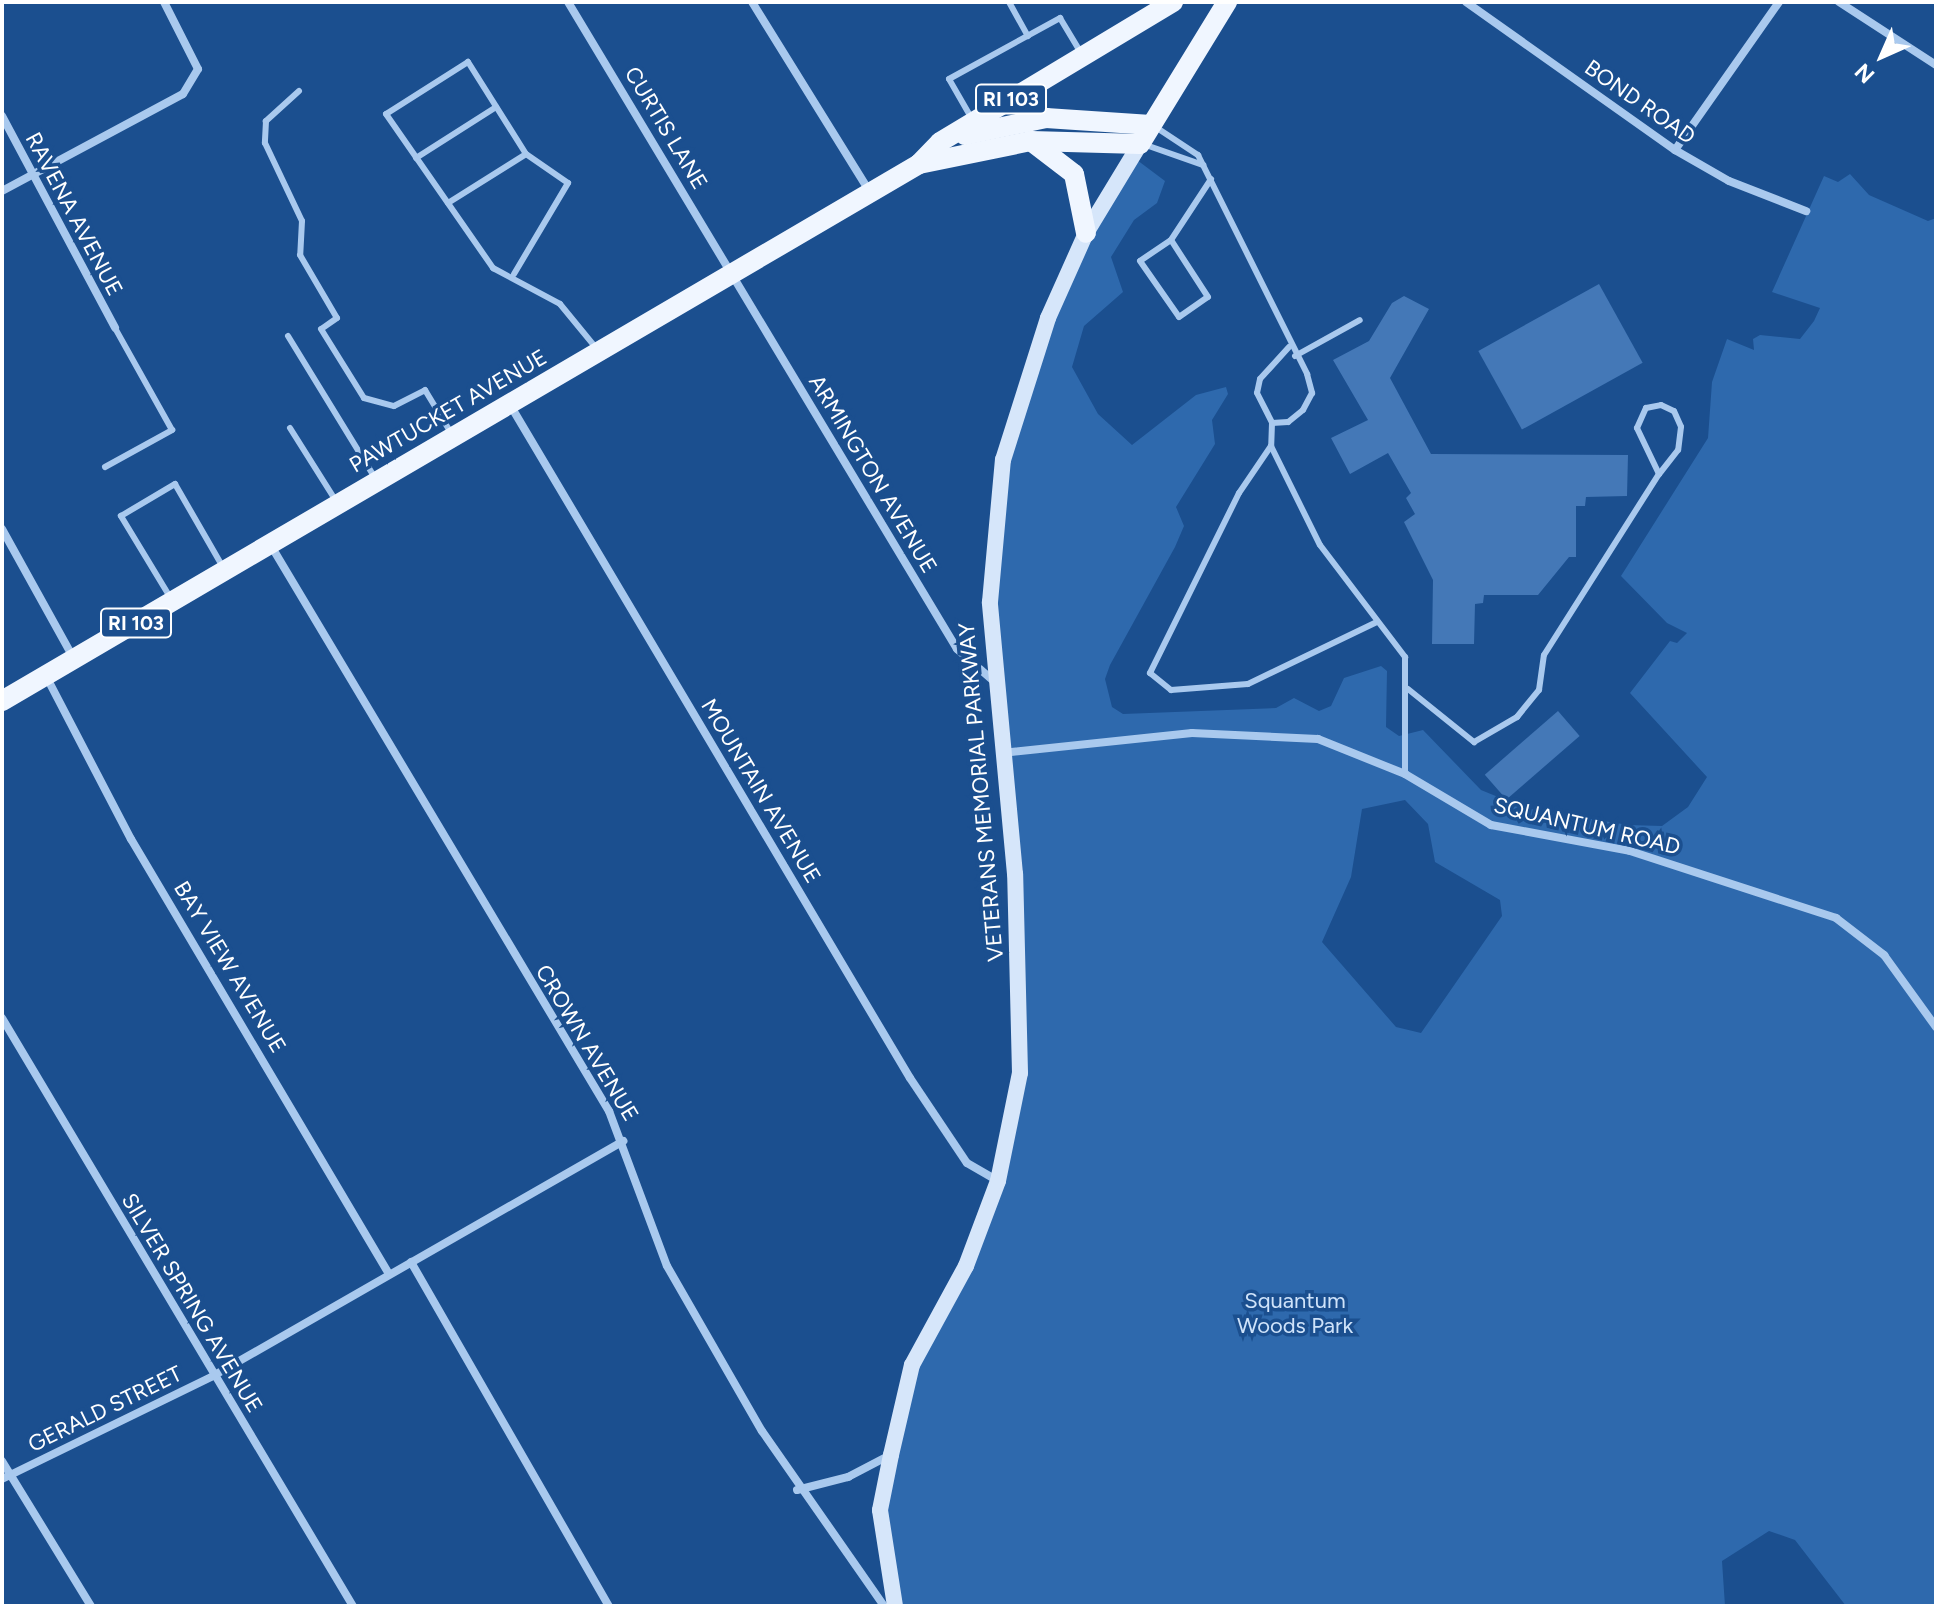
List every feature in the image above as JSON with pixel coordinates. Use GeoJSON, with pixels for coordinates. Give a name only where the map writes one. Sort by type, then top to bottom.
{"type":"FeatureCollection","features":[{"type":"Feature","properties":{"kind":"main road","name":"PAWTUCKET AVENUE"},"geometry":{"type":"LineString","coordinates":[[919,164],[940,142],[1173,2]]}},
{"type":"Feature","properties":{"kind":"main road","name":"VETERANS MEMORIAL PARKWAY"},"geometry":{"type":"LineString","coordinates":[[895,1606],[880,1510],[912,1365],[966,1266],[998,1181],[1020,1073],[1015,874],[1001,753],[991,545],[1003,460],[1029,367],[1086,233],[1227,2]]}},
{"type":"Feature","properties":{"kind":"main road"},"geometry":{"type":"LineString","coordinates":[[940,142],[1046,118],[1151,125]]}},
{"type":"Feature","properties":{"kind":"main road","name":"PAWTUCKET AVENUE"},"geometry":{"type":"LineString","coordinates":[[2,701],[919,164],[1031,141],[1140,144]]}},
{"type":"Feature","properties":{"kind":"main road"},"geometry":{"type":"LineString","coordinates":[[1031,141],[1074,174],[1086,233]]}},
{"type":"Feature","properties":{"kind":"street"},"geometry":{"type":"LineString","coordinates":[[2,191],[183,94],[198,69],[164,2]]}},
{"type":"Feature","properties":{"kind":"street","name":"CURTIS LANE"},"geometry":{"type":"LineString","coordinates":[[568,2],[731,274]]}},
{"type":"Feature","properties":{"kind":"street"},"geometry":{"type":"LineString","coordinates":[[752,2],[869,191]]}},
{"type":"Feature","properties":{"kind":"street","name":"BOND ROAD"},"geometry":{"type":"LineString","coordinates":[[1466,2],[1675,150],[1729,181],[1806,211]]}},
{"type":"Feature","properties":{"kind":"street"},"geometry":{"type":"LineString","coordinates":[[1675,150],[1779,2]]}},
{"type":"Feature","properties":{"kind":"street"},"geometry":{"type":"LineString","coordinates":[[1839,2],[1936,65]]}},
{"type":"Feature","properties":{"kind":"street","name":"RAVENA AVENUE"},"geometry":{"type":"LineString","coordinates":[[2,116],[30,176],[115,328]]}},
{"type":"Feature","properties":{"kind":"street","name":"ARMINGTON AVENUE"},"geometry":{"type":"LineString","coordinates":[[731,274],[957,649],[996,683]]}},
{"type":"Feature","properties":{"kind":"street","name":"MOUNTAIN AVENUE"},"geometry":{"type":"LineString","coordinates":[[509,403],[910,1078],[967,1163],[998,1181]]}},
{"type":"Feature","properties":{"kind":"street"},"geometry":{"type":"LineString","coordinates":[[2,529],[75,659]]}},
{"type":"Feature","properties":{"kind":"street","name":"CROWN AVENUE"},"geometry":{"type":"LineString","coordinates":[[269,543],[624,1141],[667,1266],[797,1490],[884,1606]]}},
{"type":"Feature","properties":{"kind":"street","name":"BAY VIEW AVENUE"},"geometry":{"type":"LineString","coordinates":[[45,676],[131,839],[389,1274]]}},
{"type":"Feature","properties":{"kind":"street","name":"SQUANTUM ROAD"},"geometry":{"type":"LineString","coordinates":[[1001,753],[1256,733],[1318,739],[1405,774],[1491,825],[1630,851],[1836,918],[1884,955],[1936,1027]]}},
{"type":"Feature","properties":{"kind":"street","name":"SILVER SPRING AVENUE"},"geometry":{"type":"LineString","coordinates":[[2,1018],[353,1606]]}},
{"type":"Feature","properties":{"kind":"street"},"geometry":{"type":"LineString","coordinates":[[609,1606],[411,1262],[624,1141]]}},
{"type":"Feature","properties":{"kind":"street","name":"GERALD STREET"},"geometry":{"type":"LineString","coordinates":[[6,1477],[213,1376],[411,1262]]}},
{"type":"Feature","properties":{"kind":"street"},"geometry":{"type":"LineString","coordinates":[[797,1490],[848,1477],[891,1455]]}},
{"type":"Feature","properties":{"kind":"street"},"geometry":{"type":"LineString","coordinates":[[2,1461],[6,1477],[91,1606]]}},
{"type":"Feature","properties":{"kind":"lane"},"geometry":{"type":"LineString","coordinates":[[1009,2],[1028,36]]}},
{"type":"Feature","properties":{"kind":"lane"},"geometry":{"type":"LineString","coordinates":[[973,122],[949,79],[1060,18],[1083,57]]}},
{"type":"Feature","properties":{"kind":"lane"},"geometry":{"type":"LineString","coordinates":[[514,274],[568,183],[526,154],[468,62],[386,114],[493,268],[514,274],[560,304],[599,352]]}},
{"type":"Feature","properties":{"kind":"lane"},"geometry":{"type":"LineString","coordinates":[[299,91],[266,121],[265,143],[302,221],[300,255],[337,318],[321,329],[364,398],[394,406],[425,390],[453,436]]}},
{"type":"Feature","properties":{"kind":"lane"},"geometry":{"type":"LineString","coordinates":[[416,158],[496,107]]}},
{"type":"Feature","properties":{"kind":"lane"},"geometry":{"type":"LineString","coordinates":[[1151,125],[1179,138],[1203,165],[1289,347],[1307,374],[1310,400],[1288,422],[1272,423]]}},
{"type":"Feature","properties":{"kind":"lane"},"geometry":{"type":"LineString","coordinates":[[1140,144],[1203,165]]}},
{"type":"Feature","properties":{"kind":"lane"},"geometry":{"type":"LineString","coordinates":[[448,203],[526,154]]}},
{"type":"Feature","properties":{"kind":"lane"},"geometry":{"type":"LineString","coordinates":[[1171,240],[1208,297],[1179,317],[1140,261],[1171,240],[1211,179]]}},
{"type":"Feature","properties":{"kind":"lane"},"geometry":{"type":"LineString","coordinates":[[1295,356],[1360,320]]}},
{"type":"Feature","properties":{"kind":"lane"},"geometry":{"type":"LineString","coordinates":[[105,467],[172,430],[115,328]]}},
{"type":"Feature","properties":{"kind":"lane"},"geometry":{"type":"LineString","coordinates":[[288,336],[377,481]]}},
{"type":"Feature","properties":{"kind":"lane"},"geometry":{"type":"LineString","coordinates":[[1289,347],[1260,379],[1257,393],[1272,423],[1271,446],[1320,545],[1405,657],[1408,689],[1405,774]]}},
{"type":"Feature","properties":{"kind":"lane"},"geometry":{"type":"LineString","coordinates":[[1408,689],[1474,742],[1517,717],[1539,690],[1544,655],[1659,474],[1678,450],[1681,427],[1674,411],[1661,405],[1646,408],[1637,428],[1659,474]]}},
{"type":"Feature","properties":{"kind":"lane"},"geometry":{"type":"LineString","coordinates":[[290,428],[338,504]]}},
{"type":"Feature","properties":{"kind":"lane"},"geometry":{"type":"LineString","coordinates":[[1271,446],[1239,493],[1150,673],[1171,690],[1248,684],[1377,622]]}},
{"type":"Feature","properties":{"kind":"lane"},"geometry":{"type":"LineString","coordinates":[[173,601],[121,516],[175,484],[225,570]]}},
{"type":"Feature","properties":{"kind":"green space","name":"Squantum Woods Park"},"geometry":{"type":"Polygon","coordinates":[[[1137,160],[1165,181],[1157,203],[1134,220],[1111,257],[1123,292],[1084,326],[1072,367],[1098,414],[1132,445],[1196,395],[1226,387],[1228,394],[1212,420],[1215,444],[1176,507],[1184,526],[1175,547],[1110,665],[1105,679],[1112,707],[1123,714],[1276,708],[1294,698],[1319,711],[1331,706],[1344,678],[1381,666],[1387,671],[1386,727],[1399,736],[1423,730],[1481,790],[1525,808],[1628,825],[1662,826],[1688,807],[1707,777],[1630,693],[1670,641],[1677,643],[1687,633],[1667,623],[1621,576],[1708,438],[1712,382],[1727,339],[1754,350],[1753,339],[1760,335],[1800,339],[1814,321],[1820,308],[1772,292],[1824,176],[1838,182],[1850,174],[1869,195],[1928,221],[1936,218],[1936,1606],[1846,1606],[1795,1540],[1769,1531],[1722,1561],[1725,1606],[894,1606],[881,1545],[890,1434],[996,1187],[1020,1066],[995,687],[1002,462],[1072,266],[1137,160]],[[1405,800],[1362,809],[1351,877],[1322,942],[1396,1027],[1421,1033],[1502,916],[1500,900],[1435,862],[1428,824],[1405,800]]]}},
{"type":"Feature","properties":{"kind":"building"},"geometry":{"type":"Polygon","coordinates":[[[1599,284],[1643,363],[1522,430],[1478,351],[1599,284]]]}},
{"type":"Feature","properties":{"kind":"building"},"geometry":{"type":"Polygon","coordinates":[[[1404,296],[1429,309],[1390,378],[1431,454],[1628,455],[1627,496],[1586,497],[1585,506],[1576,506],[1576,557],[1569,557],[1538,595],[1484,595],[1483,603],[1475,604],[1474,644],[1432,644],[1433,580],[1404,522],[1415,514],[1406,498],[1411,493],[1388,453],[1350,474],[1331,438],[1368,420],[1333,360],[1369,341],[1392,303],[1404,296]]]}},
{"type":"Feature","properties":{"kind":"building"},"geometry":{"type":"Polygon","coordinates":[[[1558,711],[1580,736],[1506,800],[1485,775],[1558,711]]]}}]}
